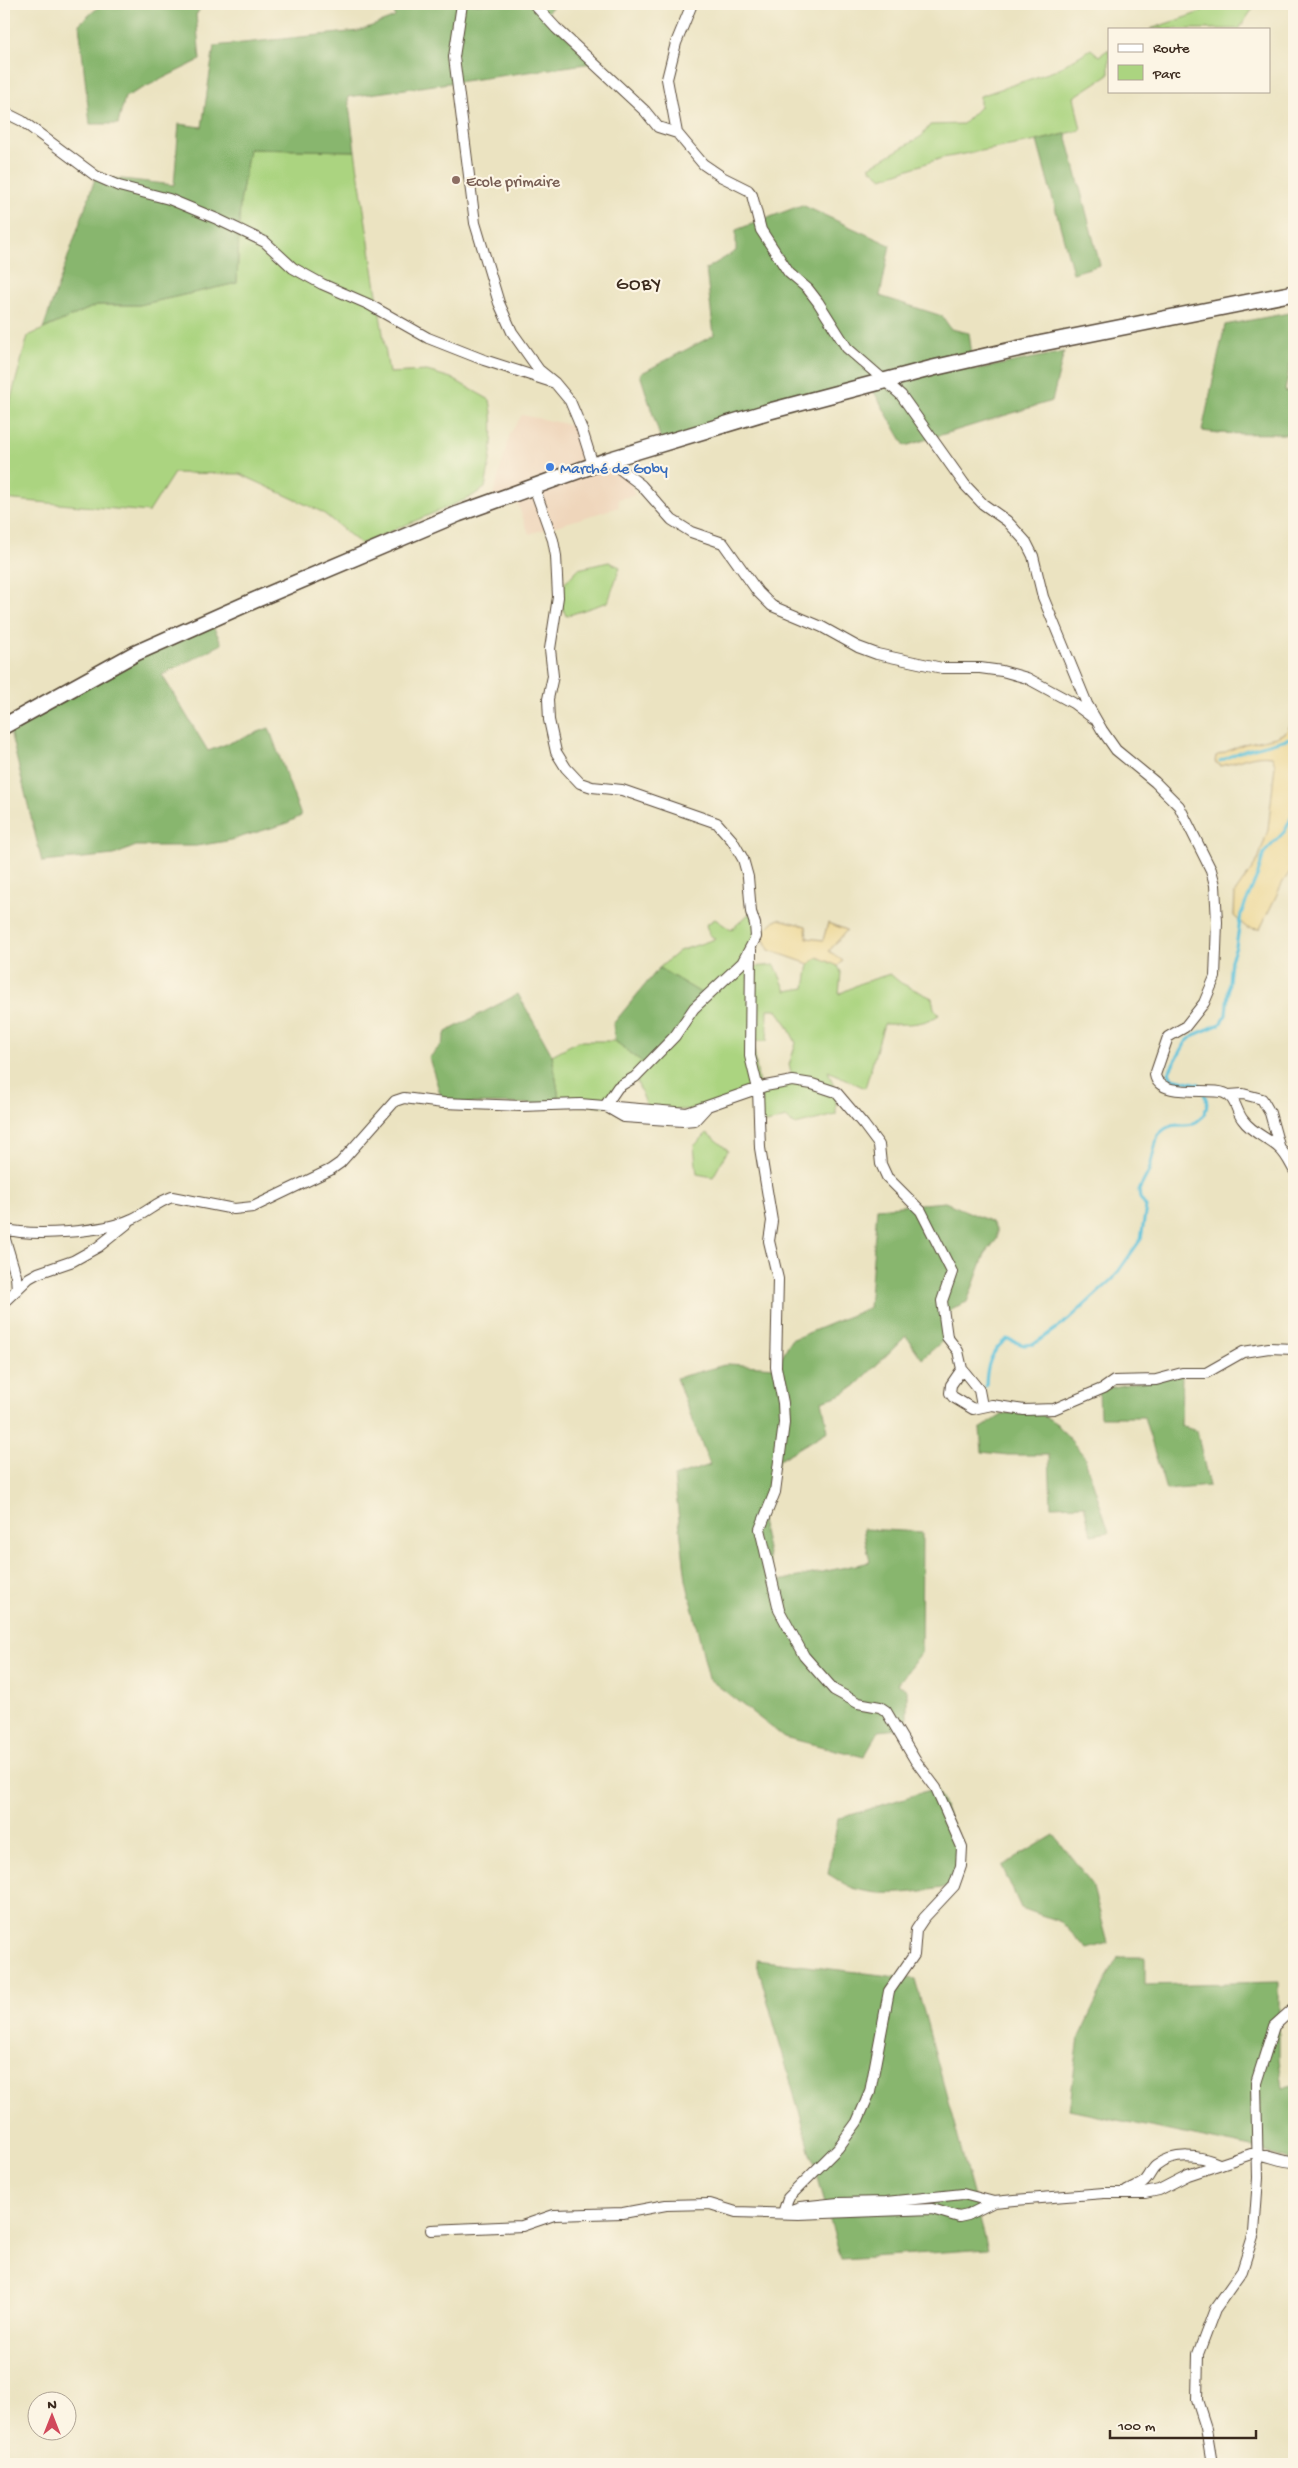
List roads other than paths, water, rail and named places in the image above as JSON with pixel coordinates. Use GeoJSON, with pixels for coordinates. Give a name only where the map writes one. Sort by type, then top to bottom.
{"type":"FeatureCollection","features":[{"type":"Feature","properties":{"kind":"main road"},"geometry":{"type":"LineString","coordinates":[[4,726],[136,653],[376,548],[593,465],[770,411],[883,381],[1034,345],[1294,293]]}},
{"type":"Feature","properties":{"kind":"street"},"geometry":{"type":"LineString","coordinates":[[462,4],[454,57],[475,223],[498,303],[512,332],[539,370],[555,383],[570,401],[581,427],[593,465]]}},
{"type":"Feature","properties":{"kind":"street"},"geometry":{"type":"LineString","coordinates":[[534,4],[568,40],[644,111],[654,124],[665,131],[678,133]]}},
{"type":"Feature","properties":{"kind":"street"},"geometry":{"type":"LineString","coordinates":[[692,4],[676,43],[667,78],[678,133],[703,164],[722,177],[748,190],[752,195],[761,230],[790,273],[813,296],[847,348],[883,381],[902,395],[945,457],[983,504],[1007,521],[1026,542],[1033,556],[1043,597],[1087,704],[1097,722],[1116,750],[1155,782],[1179,806],[1211,870],[1216,884],[1217,922],[1212,986],[1204,1003],[1185,1027],[1168,1038],[1158,1066],[1156,1081],[1161,1085],[1192,1092],[1222,1092],[1229,1095],[1243,1094],[1262,1099],[1270,1113],[1280,1149],[1294,1170]]}},
{"type":"Feature","properties":{"kind":"street"},"geometry":{"type":"LineString","coordinates":[[4,112],[22,121],[96,176],[119,186],[169,198],[218,219],[265,242],[293,268],[322,284],[368,304],[428,338],[484,360],[555,383]]}},
{"type":"Feature","properties":{"kind":"street"},"geometry":{"type":"LineString","coordinates":[[608,460],[641,485],[672,520],[691,532],[723,543],[758,592],[772,606],[822,627],[858,647],[876,654],[942,668],[987,669],[1028,678],[1073,703],[1097,722]]}},
{"type":"Feature","properties":{"kind":"street"},"geometry":{"type":"LineString","coordinates":[[534,487],[553,540],[556,556],[558,597],[550,649],[553,676],[548,699],[549,720],[556,752],[566,768],[580,783],[592,787],[622,790],[717,823],[732,840],[743,859],[748,877],[751,912],[755,924],[756,937],[742,963],[694,1008],[665,1047],[635,1077],[618,1087],[605,1106]]}},
{"type":"Feature","properties":{"kind":"street"},"geometry":{"type":"LineString","coordinates":[[751,949],[750,1056],[758,1088],[760,1148],[772,1221],[769,1241],[778,1279],[776,1368],[783,1403],[784,1422],[775,1492],[760,1528],[776,1598],[790,1632],[804,1656],[823,1679],[834,1690],[858,1703],[880,1707],[886,1711],[915,1760],[936,1788],[962,1847],[961,1866],[954,1886],[924,1918],[916,1930],[914,1955],[900,1973],[886,1999],[870,2092],[857,2122],[838,2148],[788,2198],[783,2212]]}},
{"type":"Feature","properties":{"kind":"street"},"geometry":{"type":"LineString","coordinates":[[4,1302],[38,1272],[74,1261],[98,1247],[132,1220],[162,1200],[172,1197],[234,1209],[261,1205],[330,1170],[340,1163],[395,1101],[404,1098],[443,1103],[521,1106],[580,1104],[687,1113],[758,1088],[793,1081],[836,1092],[879,1145],[881,1164],[887,1177],[921,1212],[952,1272],[942,1301],[947,1337],[958,1351],[962,1369],[979,1390],[982,1406]]}},
{"type":"Feature","properties":{"kind":"street"},"geometry":{"type":"LineString","coordinates":[[1229,1095],[1236,1105],[1241,1119],[1280,1149]]}},
{"type":"Feature","properties":{"kind":"street"},"geometry":{"type":"LineString","coordinates":[[4,1229],[18,1233],[50,1234],[113,1225],[132,1220]]}},
{"type":"Feature","properties":{"kind":"street"},"geometry":{"type":"LineString","coordinates":[[4,1236],[16,1276],[17,1290]]}},
{"type":"Feature","properties":{"kind":"street"},"geometry":{"type":"LineString","coordinates":[[962,1369],[951,1385],[950,1392],[953,1397],[972,1410],[992,1405],[1024,1410],[1054,1409],[1104,1388],[1114,1381],[1156,1380],[1182,1373],[1206,1373],[1243,1352],[1269,1348],[1294,1349]]}},
{"type":"Feature","properties":{"kind":"street"},"geometry":{"type":"LineString","coordinates":[[1212,2464],[1206,2428],[1197,2400],[1198,2354],[1214,2309],[1242,2271],[1254,2233],[1258,2178],[1256,2083],[1274,2026],[1294,2008]]}},
{"type":"Feature","properties":{"kind":"street"},"geometry":{"type":"LineString","coordinates":[[783,2212],[800,2207],[838,2203],[886,2202],[963,2194],[994,2202],[1124,2192],[1145,2193],[1159,2190],[1188,2175],[1219,2164],[1257,2154],[1282,2162],[1294,2162]]}},
{"type":"Feature","properties":{"kind":"street"},"geometry":{"type":"LineString","coordinates":[[1124,2192],[1144,2182],[1155,2167],[1164,2162],[1191,2155],[1206,2158],[1219,2164]]}},
{"type":"Feature","properties":{"kind":"street"},"geometry":{"type":"LineString","coordinates":[[432,2230],[522,2226],[554,2215],[623,2213],[666,2205],[710,2204],[736,2212],[783,2212],[798,2214],[932,2208],[959,2217],[968,2216],[994,2202]]}},
{"type":"Feature","properties":{"kind":"waterway"},"geometry":{"type":"LineString","coordinates":[[1220,761],[1240,752],[1294,737]]}},
{"type":"Feature","properties":{"kind":"waterway"},"geometry":{"type":"LineString","coordinates":[[1294,765],[1291,786],[1294,799]]}},
{"type":"Feature","properties":{"kind":"waterway"},"geometry":{"type":"LineString","coordinates":[[1201,1089],[1199,1084],[1172,1078],[1169,1072],[1186,1042],[1194,1035],[1220,1024],[1226,1015],[1231,960],[1236,947],[1241,914],[1258,874],[1264,853],[1285,831],[1292,816],[1294,802]]}},
{"type":"Feature","properties":{"kind":"waterway"},"geometry":{"type":"LineString","coordinates":[[986,1386],[990,1360],[1002,1343],[1007,1339],[1024,1345],[1034,1344],[1068,1320],[1113,1279],[1141,1239],[1146,1207],[1140,1198],[1139,1190],[1149,1171],[1158,1135],[1169,1127],[1192,1124],[1200,1119],[1205,1112],[1207,1103],[1204,1094]]}},
{"type":"Feature","properties":{"kind":"place","name":"Ecole primaire"},"geometry":{"type":"Point","coordinates":[456,180]}},
{"type":"Feature","properties":{"kind":"place","name":"Marché de Goby"},"geometry":{"type":"Point","coordinates":[550,467]}},
{"type":"Feature","properties":{"kind":"district","name":"GOBY"},"geometry":{"type":"Point","coordinates":[639,282]}}]}
